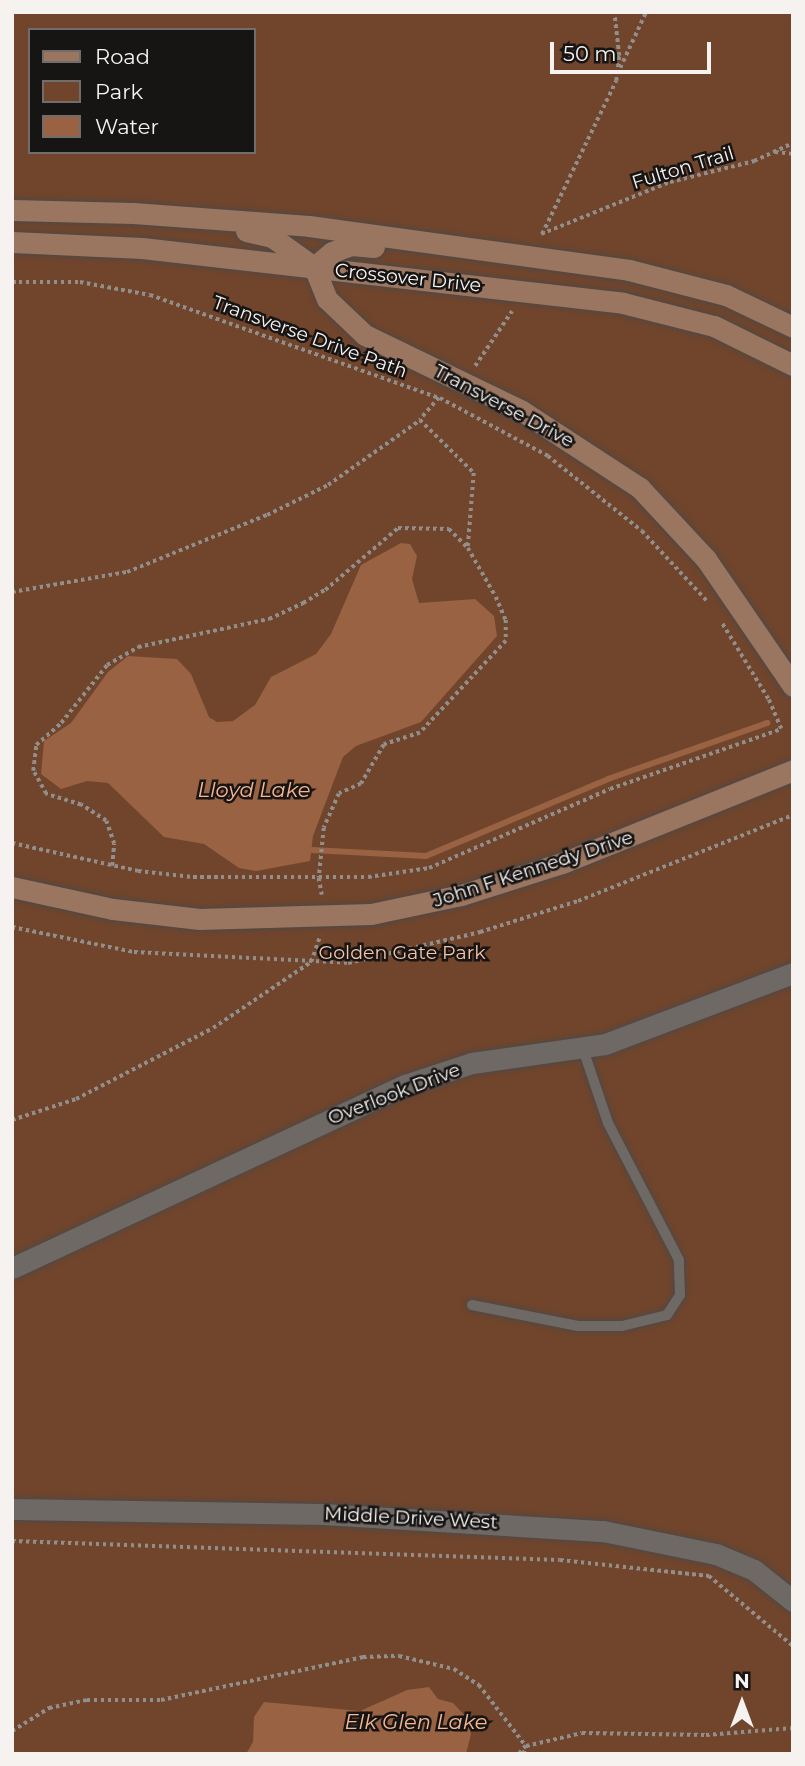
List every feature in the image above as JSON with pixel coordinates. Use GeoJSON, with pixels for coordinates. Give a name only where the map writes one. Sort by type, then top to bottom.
{"type":"FeatureCollection","features":[{"type":"Feature","properties":{"kind":"main road","name":"Crossover Drive"},"geometry":{"type":"LineString","coordinates":[[12,210],[133,212],[309,226],[654,275],[726,295],[793,327]]}},
{"type":"Feature","properties":{"kind":"main road"},"geometry":{"type":"LineString","coordinates":[[133,212],[167,222],[272,237],[314,267],[332,252],[351,245],[408,249],[446,246]]}},
{"type":"Feature","properties":{"kind":"main road","name":"Crossover Drive"},"geometry":{"type":"LineString","coordinates":[[12,242],[130,247],[648,307],[726,331],[793,365]]}},
{"type":"Feature","properties":{"kind":"main road","name":"Transverse Drive"},"geometry":{"type":"LineString","coordinates":[[314,267],[327,299],[365,335],[522,411],[640,488],[706,559],[793,686]]}},
{"type":"Feature","properties":{"kind":"main road","name":"John F Kennedy Drive"},"geometry":{"type":"LineString","coordinates":[[12,887],[154,916],[243,920],[327,918],[416,906],[512,880],[656,829],[793,770]]}},
{"type":"Feature","properties":{"kind":"street","name":"Overlook Drive"},"geometry":{"type":"LineString","coordinates":[[12,1268],[405,1085],[472,1063],[583,1049],[645,1031],[793,973]]}},
{"type":"Feature","properties":{"kind":"street","name":"Middle Drive West"},"geometry":{"type":"LineString","coordinates":[[12,1509],[323,1514],[603,1531],[716,1554],[754,1570],[793,1601]]}},
{"type":"Feature","properties":{"kind":"lane"},"geometry":{"type":"LineString","coordinates":[[472,1306],[578,1326],[622,1326],[667,1315],[680,1295],[678,1260],[608,1123],[583,1049]]}},
{"type":"Feature","properties":{"kind":"path"},"geometry":{"type":"LineString","coordinates":[[614,12],[619,70]]}},
{"type":"Feature","properties":{"kind":"path"},"geometry":{"type":"LineString","coordinates":[[619,70],[646,12]]}},
{"type":"Feature","properties":{"kind":"path","name":"Fulton Trail"},"geometry":{"type":"LineString","coordinates":[[619,70],[541,234],[670,182],[773,152],[793,143]]}},
{"type":"Feature","properties":{"kind":"path"},"geometry":{"type":"LineString","coordinates":[[773,152],[793,154]]}},
{"type":"Feature","properties":{"kind":"path","name":"Transverse Drive Path"},"geometry":{"type":"LineString","coordinates":[[12,282],[80,282],[150,295],[440,398],[548,456],[642,531],[710,604]]}},
{"type":"Feature","properties":{"kind":"path"},"geometry":{"type":"LineString","coordinates":[[474,367],[515,305]]}},
{"type":"Feature","properties":{"kind":"path"},"geometry":{"type":"LineString","coordinates":[[12,592],[127,572],[267,515],[328,485],[420,420],[440,398]]}},
{"type":"Feature","properties":{"kind":"path"},"geometry":{"type":"LineString","coordinates":[[420,420],[474,473],[468,548]]}},
{"type":"Feature","properties":{"kind":"path"},"geometry":{"type":"LineString","coordinates":[[12,1120],[65,1104],[213,1028],[311,962],[327,918],[318,878],[324,828],[339,794],[361,784],[384,745],[420,733],[506,641],[506,620],[468,548],[449,529],[398,528],[325,590],[269,619],[168,637],[115,657],[61,723],[36,745],[33,771],[46,794],[80,805],[106,821],[114,844],[112,866]]}},
{"type":"Feature","properties":{"kind":"path"},"geometry":{"type":"LineString","coordinates":[[12,843],[112,866],[193,877],[318,878],[429,868],[610,789],[781,729],[768,699],[717,615]]}},
{"type":"Feature","properties":{"kind":"path"},"geometry":{"type":"LineString","coordinates":[[12,927],[134,953],[348,963],[480,932],[648,875],[793,815]]}},
{"type":"Feature","properties":{"kind":"path"},"geometry":{"type":"LineString","coordinates":[[12,1541],[547,1559],[709,1576],[793,1646]]}},
{"type":"Feature","properties":{"kind":"path"},"geometry":{"type":"LineString","coordinates":[[12,1731],[50,1707],[87,1700],[162,1700],[363,1657],[399,1656],[454,1670],[479,1685],[526,1746]]}},
{"type":"Feature","properties":{"kind":"path"},"geometry":{"type":"LineString","coordinates":[[521,1754],[526,1746],[582,1733],[706,1735],[793,1728]]}},
{"type":"Feature","properties":{"kind":"green space","name":"Golden Gate Park"},"geometry":{"type":"Polygon","coordinates":[[[793,12],[793,1754],[12,1754],[12,14],[793,12]]]}},
{"type":"Feature","properties":{"kind":"water","name":"Lloyd Lake"},"geometry":{"type":"Polygon","coordinates":[[[401,543],[410,544],[417,556],[412,579],[419,603],[475,599],[494,616],[497,636],[421,722],[356,746],[343,757],[313,836],[310,861],[256,871],[239,868],[204,844],[164,837],[108,783],[87,781],[61,789],[41,774],[44,741],[71,723],[108,672],[128,656],[177,659],[191,674],[209,717],[217,722],[233,721],[255,705],[271,677],[316,654],[331,634],[361,565],[401,543]]]}},
{"type":"Feature","properties":{"kind":"water","name":"Elk Glen Lake"},"geometry":{"type":"Polygon","coordinates":[[[429,1687],[438,1699],[453,1703],[466,1717],[471,1734],[466,1754],[246,1754],[253,1742],[254,1717],[264,1702],[360,1711],[407,1690],[429,1687]]]}},
{"type":"Feature","properties":{"kind":"waterway"},"geometry":{"type":"LineString","coordinates":[[312,850],[426,856],[608,779],[767,723]]}}]}
